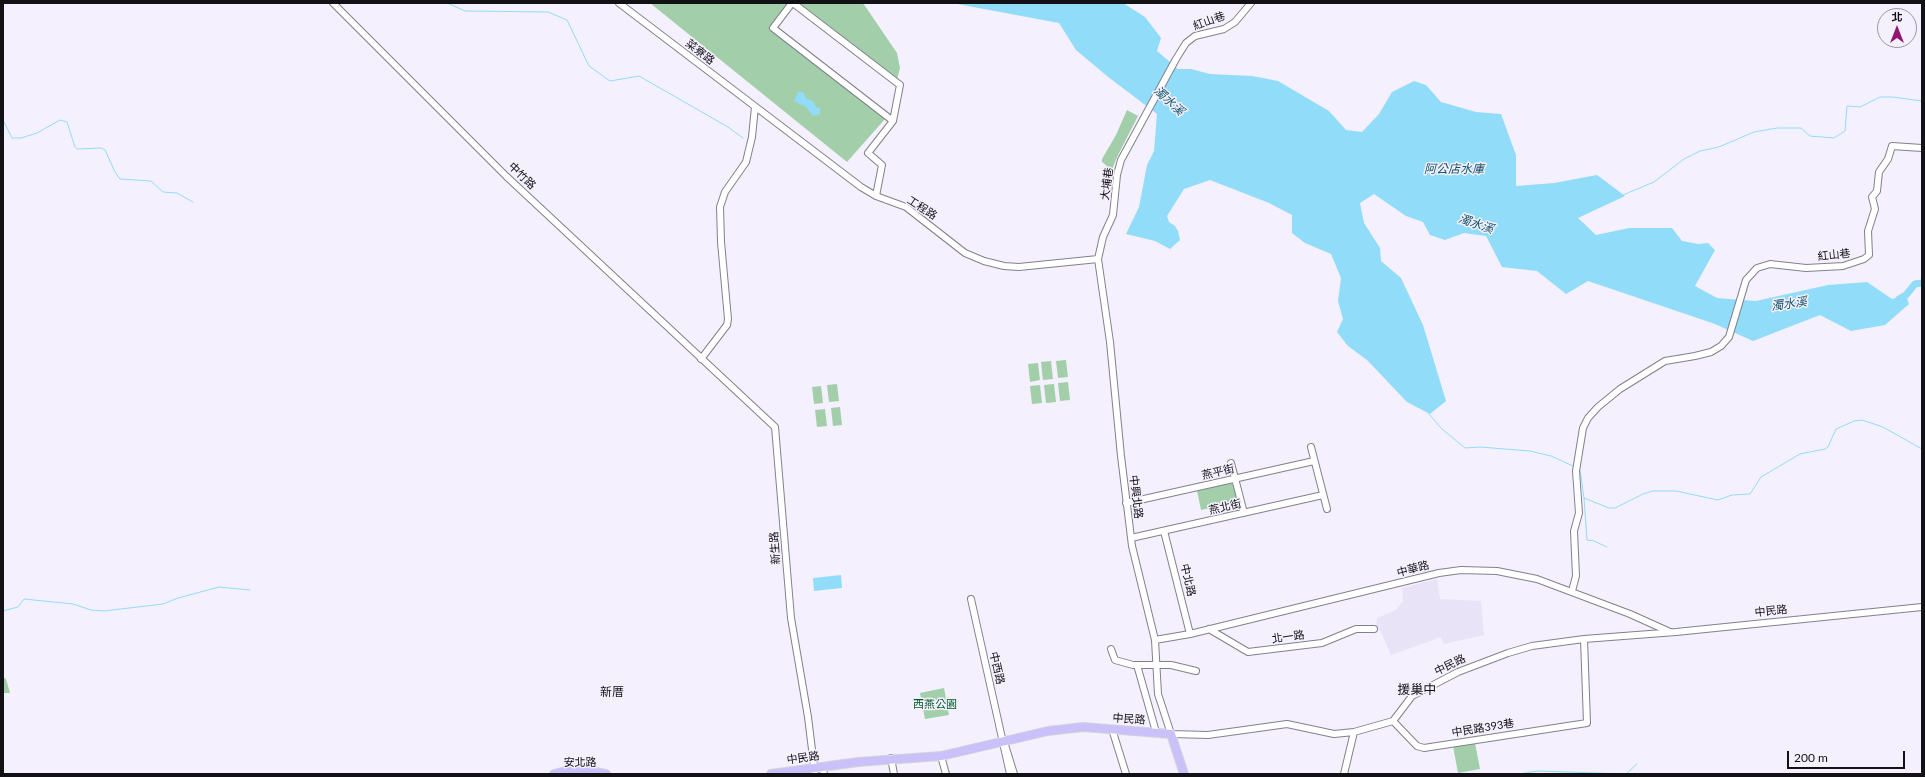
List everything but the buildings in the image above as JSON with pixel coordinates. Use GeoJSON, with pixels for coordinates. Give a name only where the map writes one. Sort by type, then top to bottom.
{"type":"FeatureCollection","features":[{"type":"Feature","properties":{"kind":"main road","name":"中民路"},"geometry":{"type":"LineString","coordinates":[[801,774],[891,760],[942,758],[1048,731],[1076,728],[1112,729],[1171,734]]}},
{"type":"Feature","properties":{"kind":"main road"},"geometry":{"type":"LineString","coordinates":[[1171,734],[1184,774]]}},
{"type":"Feature","properties":{"kind":"main road","name":"中民路"},"geometry":{"type":"LineString","coordinates":[[771,774],[815,771],[824,772],[891,760]]}},
{"type":"Feature","properties":{"kind":"main road","name":"安北路"},"geometry":{"type":"LineString","coordinates":[[554,774],[566,771],[590,771],[606,774]]}},
{"type":"Feature","properties":{"kind":"street","name":"中竹路"},"geometry":{"type":"LineString","coordinates":[[333,3],[506,176],[701,359]]}},
{"type":"Feature","properties":{"kind":"street","name":"菜寮路"},"geometry":{"type":"LineString","coordinates":[[619,3],[755,107]]}},
{"type":"Feature","properties":{"kind":"street"},"geometry":{"type":"LineString","coordinates":[[876,196],[882,165],[868,153],[893,121],[900,85],[793,3],[773,28],[893,121]]}},
{"type":"Feature","properties":{"kind":"street","name":"紅山巷"},"geometry":{"type":"LineString","coordinates":[[1144,116],[1186,43],[1195,36],[1224,29],[1235,22],[1251,3]]}},
{"type":"Feature","properties":{"kind":"street"},"geometry":{"type":"LineString","coordinates":[[701,359],[727,325],[728,319],[721,242],[720,207],[725,192],[746,162],[754,123],[755,107]]}},
{"type":"Feature","properties":{"kind":"street","name":"工程路"},"geometry":{"type":"LineString","coordinates":[[755,107],[861,187],[876,196],[906,207],[965,253],[984,262],[1019,267],[1098,259]]}},
{"type":"Feature","properties":{"kind":"street","name":"大埔巷"},"geometry":{"type":"LineString","coordinates":[[1098,259],[1103,237],[1113,215],[1116,174],[1121,160],[1144,116]]}},
{"type":"Feature","properties":{"kind":"street","name":"紅山巷"},"geometry":{"type":"LineString","coordinates":[[1572,591],[1576,576],[1574,531],[1579,513],[1576,471],[1580,441],[1585,423],[1598,407],[1612,396],[1665,361],[1711,352],[1721,346],[1729,337],[1746,280],[1752,273],[1763,265],[1770,264],[1806,268],[1843,266],[1864,259],[1869,255],[1868,231],[1875,209],[1872,197],[1877,191],[1879,172],[1888,159],[1892,146],[1922,148]]}},
{"type":"Feature","properties":{"kind":"street","name":"中興北路"},"geometry":{"type":"LineString","coordinates":[[1098,259],[1110,342],[1126,503],[1131,538],[1155,640],[1158,694],[1171,734]]}},
{"type":"Feature","properties":{"kind":"street","name":"新生路"},"geometry":{"type":"LineString","coordinates":[[701,359],[776,427],[791,618],[815,771]]}},
{"type":"Feature","properties":{"kind":"street"},"geometry":{"type":"LineString","coordinates":[[1311,447],[1327,509]]}},
{"type":"Feature","properties":{"kind":"street","name":"燕平街"},"geometry":{"type":"LineString","coordinates":[[1126,503],[1314,461]]}},
{"type":"Feature","properties":{"kind":"street"},"geometry":{"type":"LineString","coordinates":[[1231,463],[1244,513]]}},
{"type":"Feature","properties":{"kind":"street","name":"燕北街"},"geometry":{"type":"LineString","coordinates":[[1131,538],[1323,495]]}},
{"type":"Feature","properties":{"kind":"street","name":"中北路"},"geometry":{"type":"LineString","coordinates":[[1164,531],[1173,561],[1190,634]]}},
{"type":"Feature","properties":{"kind":"street","name":"中華路"},"geometry":{"type":"LineString","coordinates":[[1155,640],[1190,634],[1348,597],[1439,573],[1461,570],[1497,571],[1518,574],[1572,591],[1671,632]]}},
{"type":"Feature","properties":{"kind":"street","name":"中西路"},"geometry":{"type":"LineString","coordinates":[[970,599],[1004,742],[1010,774]]}},
{"type":"Feature","properties":{"kind":"street","name":"中民路"},"geometry":{"type":"LineString","coordinates":[[1171,734],[1208,735],[1287,724],[1334,734],[1354,732],[1393,721],[1412,696],[1465,669],[1508,652],[1526,648],[1584,639],[1671,632],[1922,607]]}},
{"type":"Feature","properties":{"kind":"street","name":"北一路"},"geometry":{"type":"LineString","coordinates":[[1209,629],[1248,652],[1322,643],[1356,630],[1374,629]]}},
{"type":"Feature","properties":{"kind":"street","name":"中民路393巷"},"geometry":{"type":"LineString","coordinates":[[1393,721],[1417,746],[1424,748],[1587,723],[1584,639]]}},
{"type":"Feature","properties":{"kind":"street"},"geometry":{"type":"LineString","coordinates":[[1111,649],[1115,660],[1137,665],[1179,666],[1196,671]]}},
{"type":"Feature","properties":{"kind":"street"},"geometry":{"type":"LineString","coordinates":[[1137,665],[1156,732]]}},
{"type":"Feature","properties":{"kind":"street"},"geometry":{"type":"LineString","coordinates":[[1112,729],[1126,774]]}},
{"type":"Feature","properties":{"kind":"street"},"geometry":{"type":"LineString","coordinates":[[1344,774],[1354,732]]}},
{"type":"Feature","properties":{"kind":"street","name":"中西路"},"geometry":{"type":"LineString","coordinates":[[1004,742],[1009,751],[1014,774]]}},
{"type":"Feature","properties":{"kind":"street"},"geometry":{"type":"LineString","coordinates":[[942,758],[946,774]]}},
{"type":"Feature","properties":{"kind":"street"},"geometry":{"type":"LineString","coordinates":[[891,760],[894,774]]}},
{"type":"Feature","properties":{"kind":"shaded area"},"geometry":{"type":"Polygon","coordinates":[[[1437,579],[1440,599],[1481,601],[1484,635],[1444,644],[1441,637],[1391,655],[1381,632],[1376,626],[1377,618],[1396,610],[1403,601],[1402,588],[1437,579]]]}},
{"type":"Feature","properties":{"kind":"green space"},"geometry":{"type":"Polygon","coordinates":[[[650,3],[790,3],[770,30],[885,119],[847,162],[650,3]]]}},
{"type":"Feature","properties":{"kind":"green space"},"geometry":{"type":"Polygon","coordinates":[[[799,3],[863,3],[897,53],[900,68],[897,80],[799,3]]]}},
{"type":"Feature","properties":{"kind":"green space"},"geometry":{"type":"Polygon","coordinates":[[[1127,110],[1138,116],[1112,170],[1102,162],[1102,159],[1116,135],[1127,110]]]}},
{"type":"Feature","properties":{"kind":"green space"},"geometry":{"type":"Polygon","coordinates":[[[1066,360],[1068,377],[1058,378],[1056,361],[1066,360]]]}},
{"type":"Feature","properties":{"kind":"green space"},"geometry":{"type":"Polygon","coordinates":[[[1051,361],[1053,379],[1043,380],[1041,362],[1051,361]]]}},
{"type":"Feature","properties":{"kind":"green space"},"geometry":{"type":"Polygon","coordinates":[[[1038,363],[1040,380],[1030,382],[1028,364],[1038,363]]]}},
{"type":"Feature","properties":{"kind":"green space"},"geometry":{"type":"Polygon","coordinates":[[[1068,382],[1070,400],[1060,401],[1058,383],[1068,382]]]}},
{"type":"Feature","properties":{"kind":"green space"},"geometry":{"type":"Polygon","coordinates":[[[837,384],[839,401],[829,402],[827,385],[837,384]]]}},
{"type":"Feature","properties":{"kind":"green space"},"geometry":{"type":"Polygon","coordinates":[[[1054,384],[1056,402],[1046,403],[1044,385],[1054,384]]]}},
{"type":"Feature","properties":{"kind":"green space"},"geometry":{"type":"Polygon","coordinates":[[[1040,385],[1042,403],[1032,404],[1030,386],[1040,385]]]}},
{"type":"Feature","properties":{"kind":"green space"},"geometry":{"type":"Polygon","coordinates":[[[821,386],[823,403],[814,404],[812,387],[821,386]]]}},
{"type":"Feature","properties":{"kind":"green space"},"geometry":{"type":"Polygon","coordinates":[[[840,407],[842,425],[833,426],[831,408],[840,407]]]}},
{"type":"Feature","properties":{"kind":"green space"},"geometry":{"type":"Polygon","coordinates":[[[825,409],[827,426],[817,427],[815,410],[825,409]]]}},
{"type":"Feature","properties":{"kind":"green space"},"geometry":{"type":"Polygon","coordinates":[[[1231,483],[1238,502],[1201,510],[1197,491],[1231,483]]]}},
{"type":"Feature","properties":{"kind":"green space"},"geometry":{"type":"Polygon","coordinates":[[[3,677],[6,679],[10,693],[3,693],[3,677]]]}},
{"type":"Feature","properties":{"kind":"green space","name":"西燕公園"},"geometry":{"type":"Polygon","coordinates":[[[944,688],[949,715],[925,719],[920,693],[944,688]]]}},
{"type":"Feature","properties":{"kind":"green space"},"geometry":{"type":"Polygon","coordinates":[[[1475,743],[1480,769],[1458,773],[1453,746],[1475,743]]]}},
{"type":"Feature","properties":{"kind":"water","name":"阿公店水庫"},"geometry":{"type":"Polygon","coordinates":[[[952,3],[1123,3],[1145,17],[1161,38],[1157,51],[1178,69],[1191,69],[1210,74],[1252,76],[1278,81],[1329,111],[1346,130],[1362,132],[1379,114],[1392,92],[1414,81],[1426,85],[1441,102],[1476,112],[1501,114],[1516,155],[1516,186],[1554,183],[1597,175],[1625,196],[1578,218],[1596,235],[1629,228],[1672,228],[1682,241],[1698,244],[1708,243],[1715,250],[1695,286],[1717,298],[1756,301],[1828,285],[1867,282],[1892,299],[1906,295],[1909,304],[1885,325],[1851,331],[1820,315],[1753,341],[1715,324],[1588,281],[1566,294],[1537,271],[1502,267],[1486,236],[1464,233],[1445,240],[1430,235],[1423,222],[1406,216],[1374,194],[1360,203],[1364,223],[1380,248],[1381,261],[1401,278],[1423,325],[1446,401],[1430,414],[1407,402],[1367,360],[1348,346],[1337,332],[1343,319],[1338,301],[1341,278],[1331,254],[1305,243],[1292,233],[1292,215],[1269,203],[1210,180],[1184,189],[1167,216],[1169,222],[1175,226],[1178,231],[1180,240],[1170,249],[1155,241],[1126,234],[1139,207],[1147,165],[1154,151],[1157,114],[1076,50],[1059,23],[952,3]]]}},
{"type":"Feature","properties":{"kind":"water"},"geometry":{"type":"Polygon","coordinates":[[[798,92],[803,92],[807,99],[813,101],[816,107],[820,108],[820,114],[813,116],[806,107],[794,101],[798,92]]]}},
{"type":"Feature","properties":{"kind":"water"},"geometry":{"type":"Polygon","coordinates":[[[841,575],[842,588],[814,591],[813,578],[841,575]]]}},
{"type":"Feature","properties":{"kind":"waterway"},"geometry":{"type":"LineString","coordinates":[[447,3],[465,11],[548,12],[567,20],[589,66],[610,81],[639,76],[728,127],[743,138]]}},
{"type":"Feature","properties":{"kind":"waterway"},"geometry":{"type":"LineString","coordinates":[[1623,195],[1654,182],[1684,159],[1700,151],[1719,147],[1754,132],[1777,128],[1801,128],[1810,136],[1834,138],[1845,131],[1847,106],[1860,107],[1880,97],[1922,101]]}},
{"type":"Feature","properties":{"kind":"waterway"},"geometry":{"type":"LineString","coordinates":[[3,120],[12,138],[21,138],[37,133],[60,120],[67,122],[75,147],[77,149],[101,148],[105,150],[115,172],[120,179],[151,181],[163,192],[177,193],[193,202]]}},
{"type":"Feature","properties":{"kind":"waterway","name":"濁水溪"},"geometry":{"type":"LineString","coordinates":[[1899,299],[1906,295],[1915,284],[1922,283]]}},
{"type":"Feature","properties":{"kind":"waterway"},"geometry":{"type":"LineString","coordinates":[[1429,414],[1442,429],[1465,448],[1480,447],[1530,451],[1551,456],[1573,466]]}},
{"type":"Feature","properties":{"kind":"waterway"},"geometry":{"type":"LineString","coordinates":[[1578,468],[1580,470],[1584,498],[1609,508],[1615,508],[1643,494],[1653,491],[1676,491],[1718,500],[1732,495],[1750,494],[1761,477],[1800,454],[1825,449],[1828,447],[1836,429],[1854,421],[1862,420],[1883,427],[1922,449]]}},
{"type":"Feature","properties":{"kind":"waterway"},"geometry":{"type":"LineString","coordinates":[[1584,498],[1587,540],[1594,541],[1607,547]]}},
{"type":"Feature","properties":{"kind":"waterway"},"geometry":{"type":"LineString","coordinates":[[3,611],[18,607],[24,599],[73,604],[91,610],[104,611],[163,604],[178,598],[219,587],[250,590]]}},
{"type":"Feature","properties":{"kind":"waterway"},"geometry":{"type":"LineString","coordinates":[[1627,773],[1637,764]]}},
{"type":"Feature","properties":{"kind":"waterway"},"geometry":{"type":"LineString","coordinates":[[1519,774],[1537,771],[1627,774]]}},
{"type":"Feature","properties":{"kind":"district","name":"援巢中"},"geometry":{"type":"Point","coordinates":[1417,690]}},
{"type":"Feature","properties":{"kind":"district","name":"新厝"},"geometry":{"type":"Point","coordinates":[612,692]}}]}
